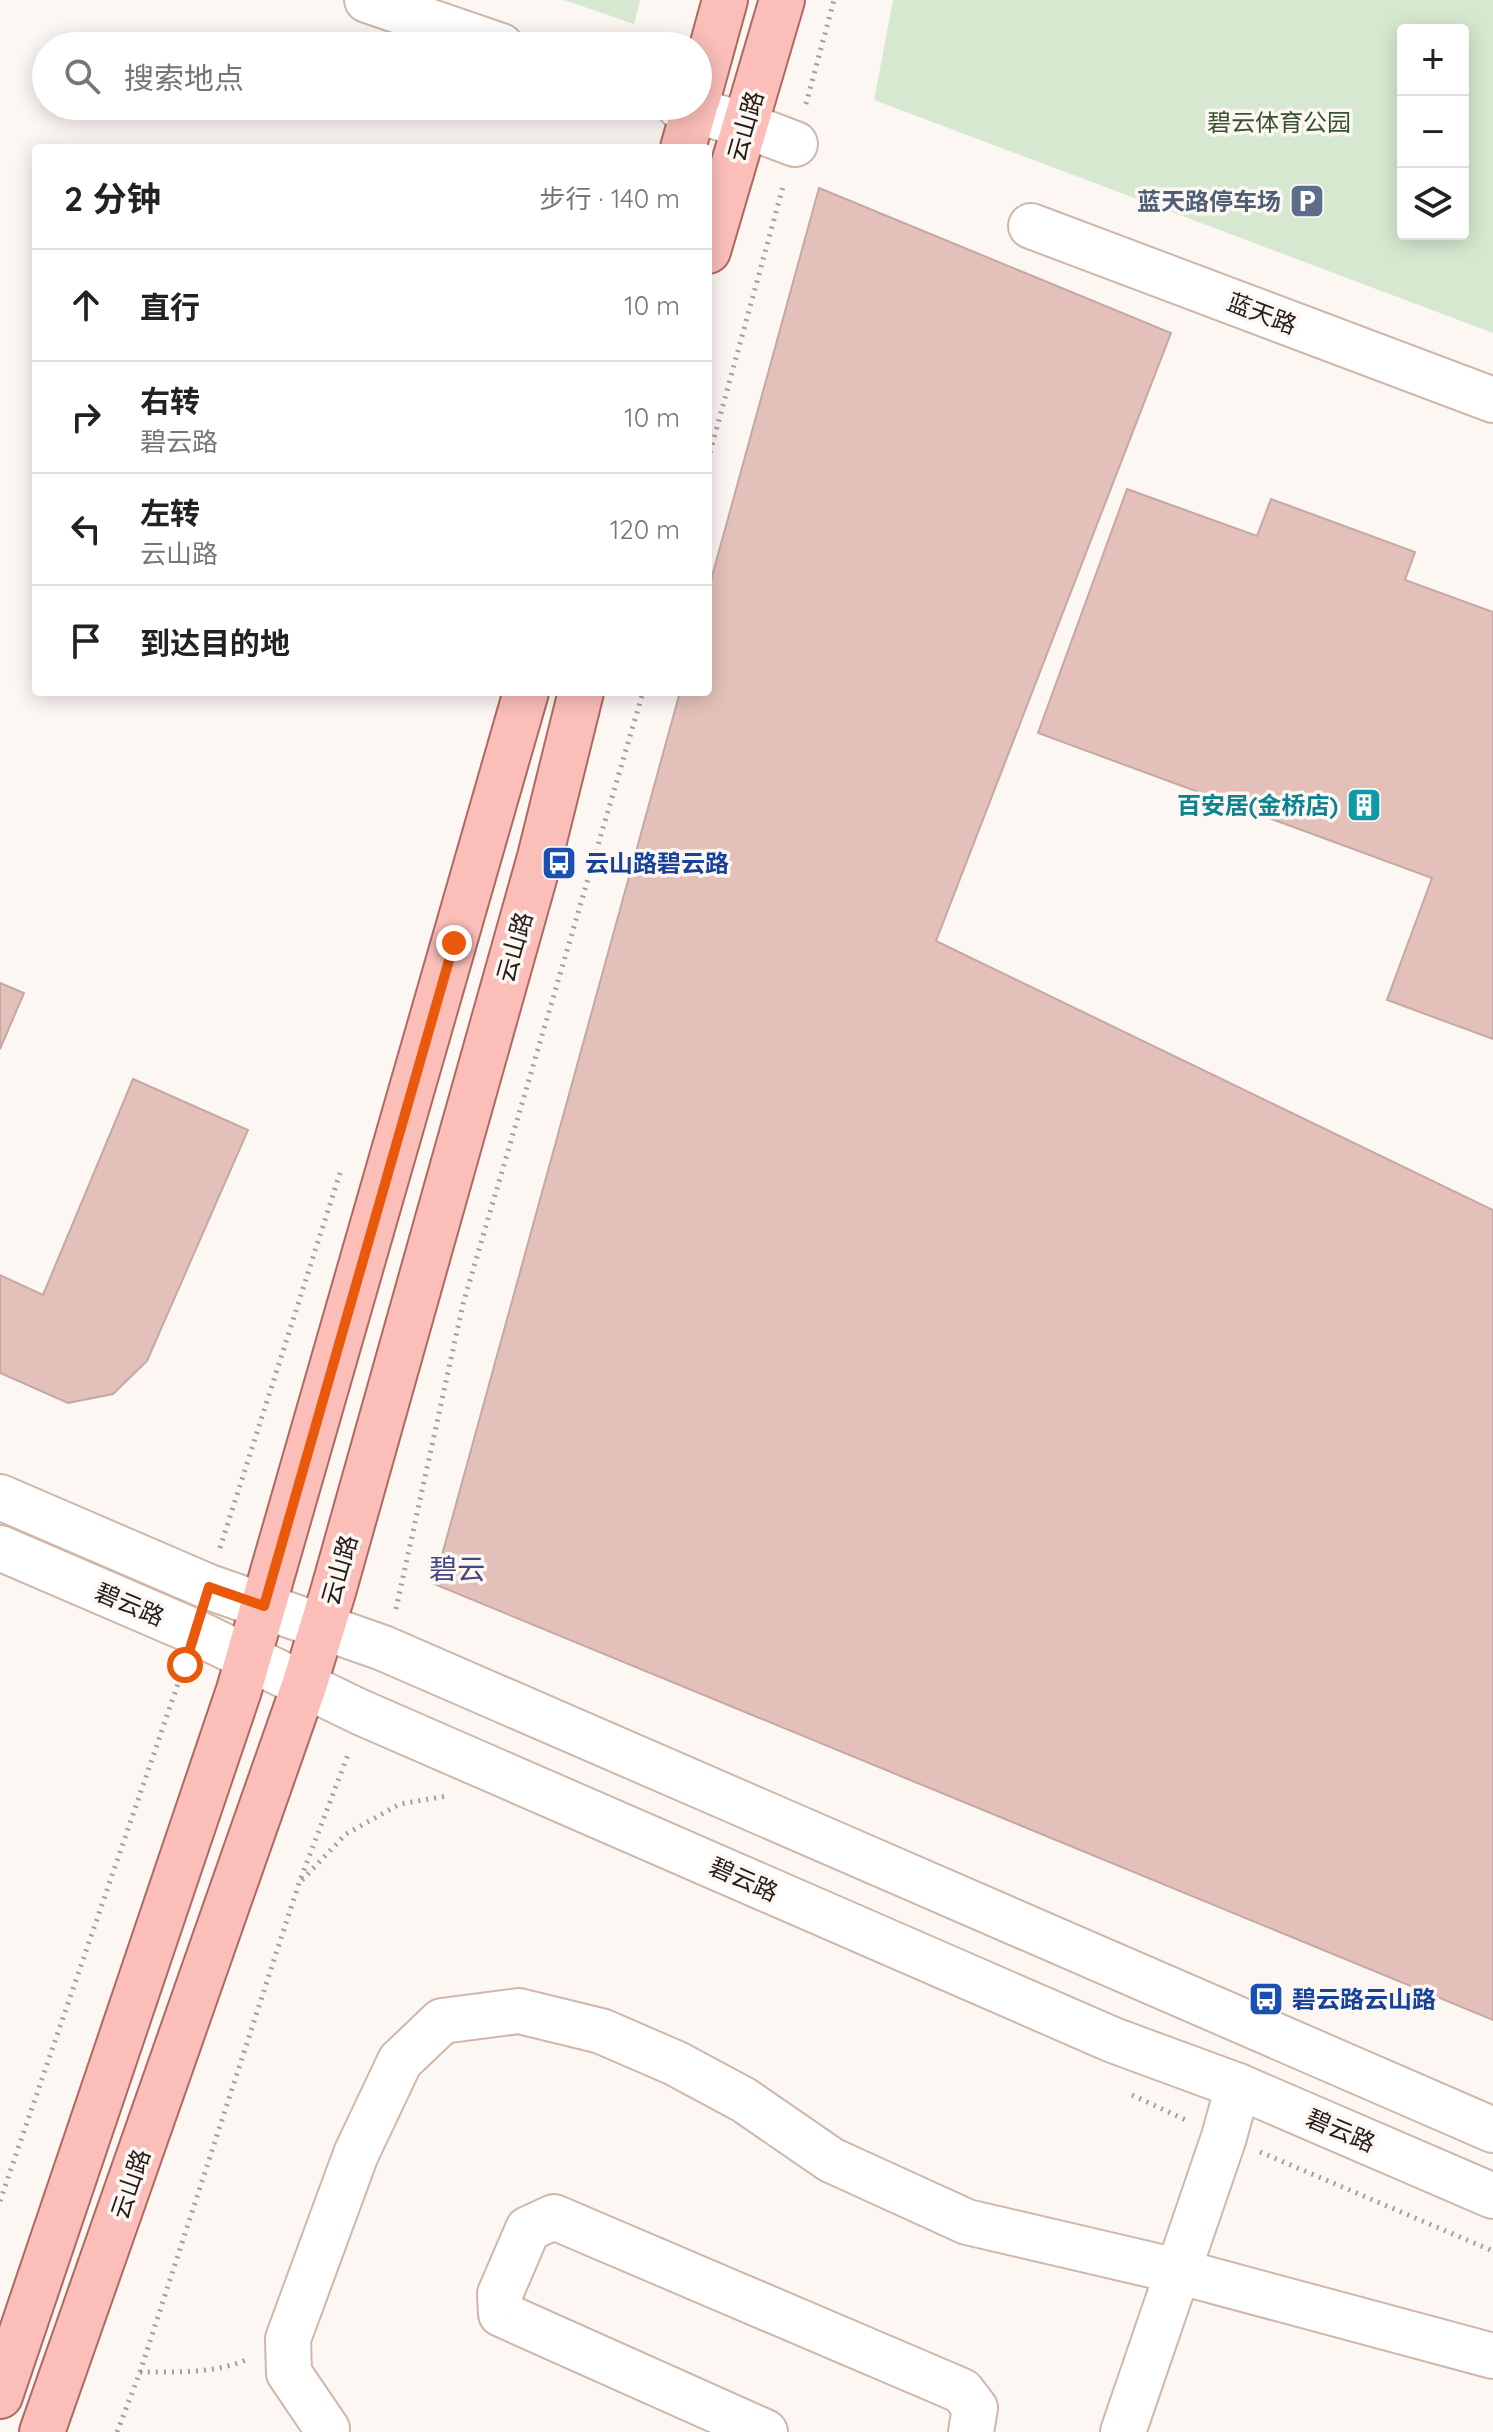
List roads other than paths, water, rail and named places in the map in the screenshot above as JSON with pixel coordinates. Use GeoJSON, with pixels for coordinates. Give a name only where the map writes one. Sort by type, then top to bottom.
{"type":"FeatureCollection","features":[{"type":"Feature","properties":{"kind":"main road"},"geometry":{"type":"LineString","coordinates":[[712,42],[725,0]]}},
{"type":"Feature","properties":{"kind":"main road","name":"云山路"},"geometry":{"type":"LineString","coordinates":[[712,237],[782,0]]}},
{"type":"Feature","properties":{"kind":"main road"},"geometry":{"type":"LineString","coordinates":[[0,2396],[248,1658],[525,696]]}},
{"type":"Feature","properties":{"kind":"main road","name":"云山路"},"geometry":{"type":"LineString","coordinates":[[42,2432],[304,1686],[540,857],[580,696]]}},
{"type":"Feature","properties":{"kind":"street"},"geometry":{"type":"LineString","coordinates":[[367,0],[460,32]]}},
{"type":"Feature","properties":{"kind":"street"},"geometry":{"type":"LineString","coordinates":[[712,118],[745,125],[795,144]]}},
{"type":"Feature","properties":{"kind":"street","name":"蓝天路"},"geometry":{"type":"LineString","coordinates":[[1031,226],[1493,400]]}},
{"type":"Feature","properties":{"kind":"street","name":"碧云路"},"geometry":{"type":"LineString","coordinates":[[0,1497],[209,1587],[383,1648],[1493,2130]]}},
{"type":"Feature","properties":{"kind":"street","name":"碧云路"},"geometry":{"type":"LineString","coordinates":[[0,1548],[195,1632],[360,1712],[1113,2040],[1238,2086],[1493,2196]]}},
{"type":"Feature","properties":{"kind":"street"},"geometry":{"type":"LineString","coordinates":[[327,2429],[289,2373],[288,2339],[356,2154],[400,2061],[442,2021],[519,2011],[601,2031],[675,2063],[744,2100],[831,2160],[967,2222],[1177,2271],[1493,2356]]}},
{"type":"Feature","properties":{"kind":"street"},"geometry":{"type":"LineString","coordinates":[[1123,2432],[1224,2137],[1238,2086]]}},
{"type":"Feature","properties":{"kind":"street"},"geometry":{"type":"LineString","coordinates":[[765,2432],[501,2314],[500,2294],[528,2229],[554,2217],[962,2391],[975,2408],[971,2432]]}},
{"type":"Feature","properties":{"kind":"place","name":"蓝天路停车场"},"geometry":{"type":"Point","coordinates":[1307,201]}},
{"type":"Feature","properties":{"kind":"place","name":"百安居(金桥店)"},"geometry":{"type":"Point","coordinates":[1364,805]}},
{"type":"Feature","properties":{"kind":"place","name":"云山路碧云路"},"geometry":{"type":"Point","coordinates":[559,863]}},
{"type":"Feature","properties":{"kind":"place","name":"碧云路云山路"},"geometry":{"type":"Point","coordinates":[1266,1999]}},
{"type":"Feature","properties":{"kind":"district","name":"碧云"},"geometry":{"type":"Point","coordinates":[457,1568]}},
{"type":"Feature","properties":{"kind":"park label","name":"碧云体育公园"},"geometry":{"type":"Point","coordinates":[1279,122]}}]}
